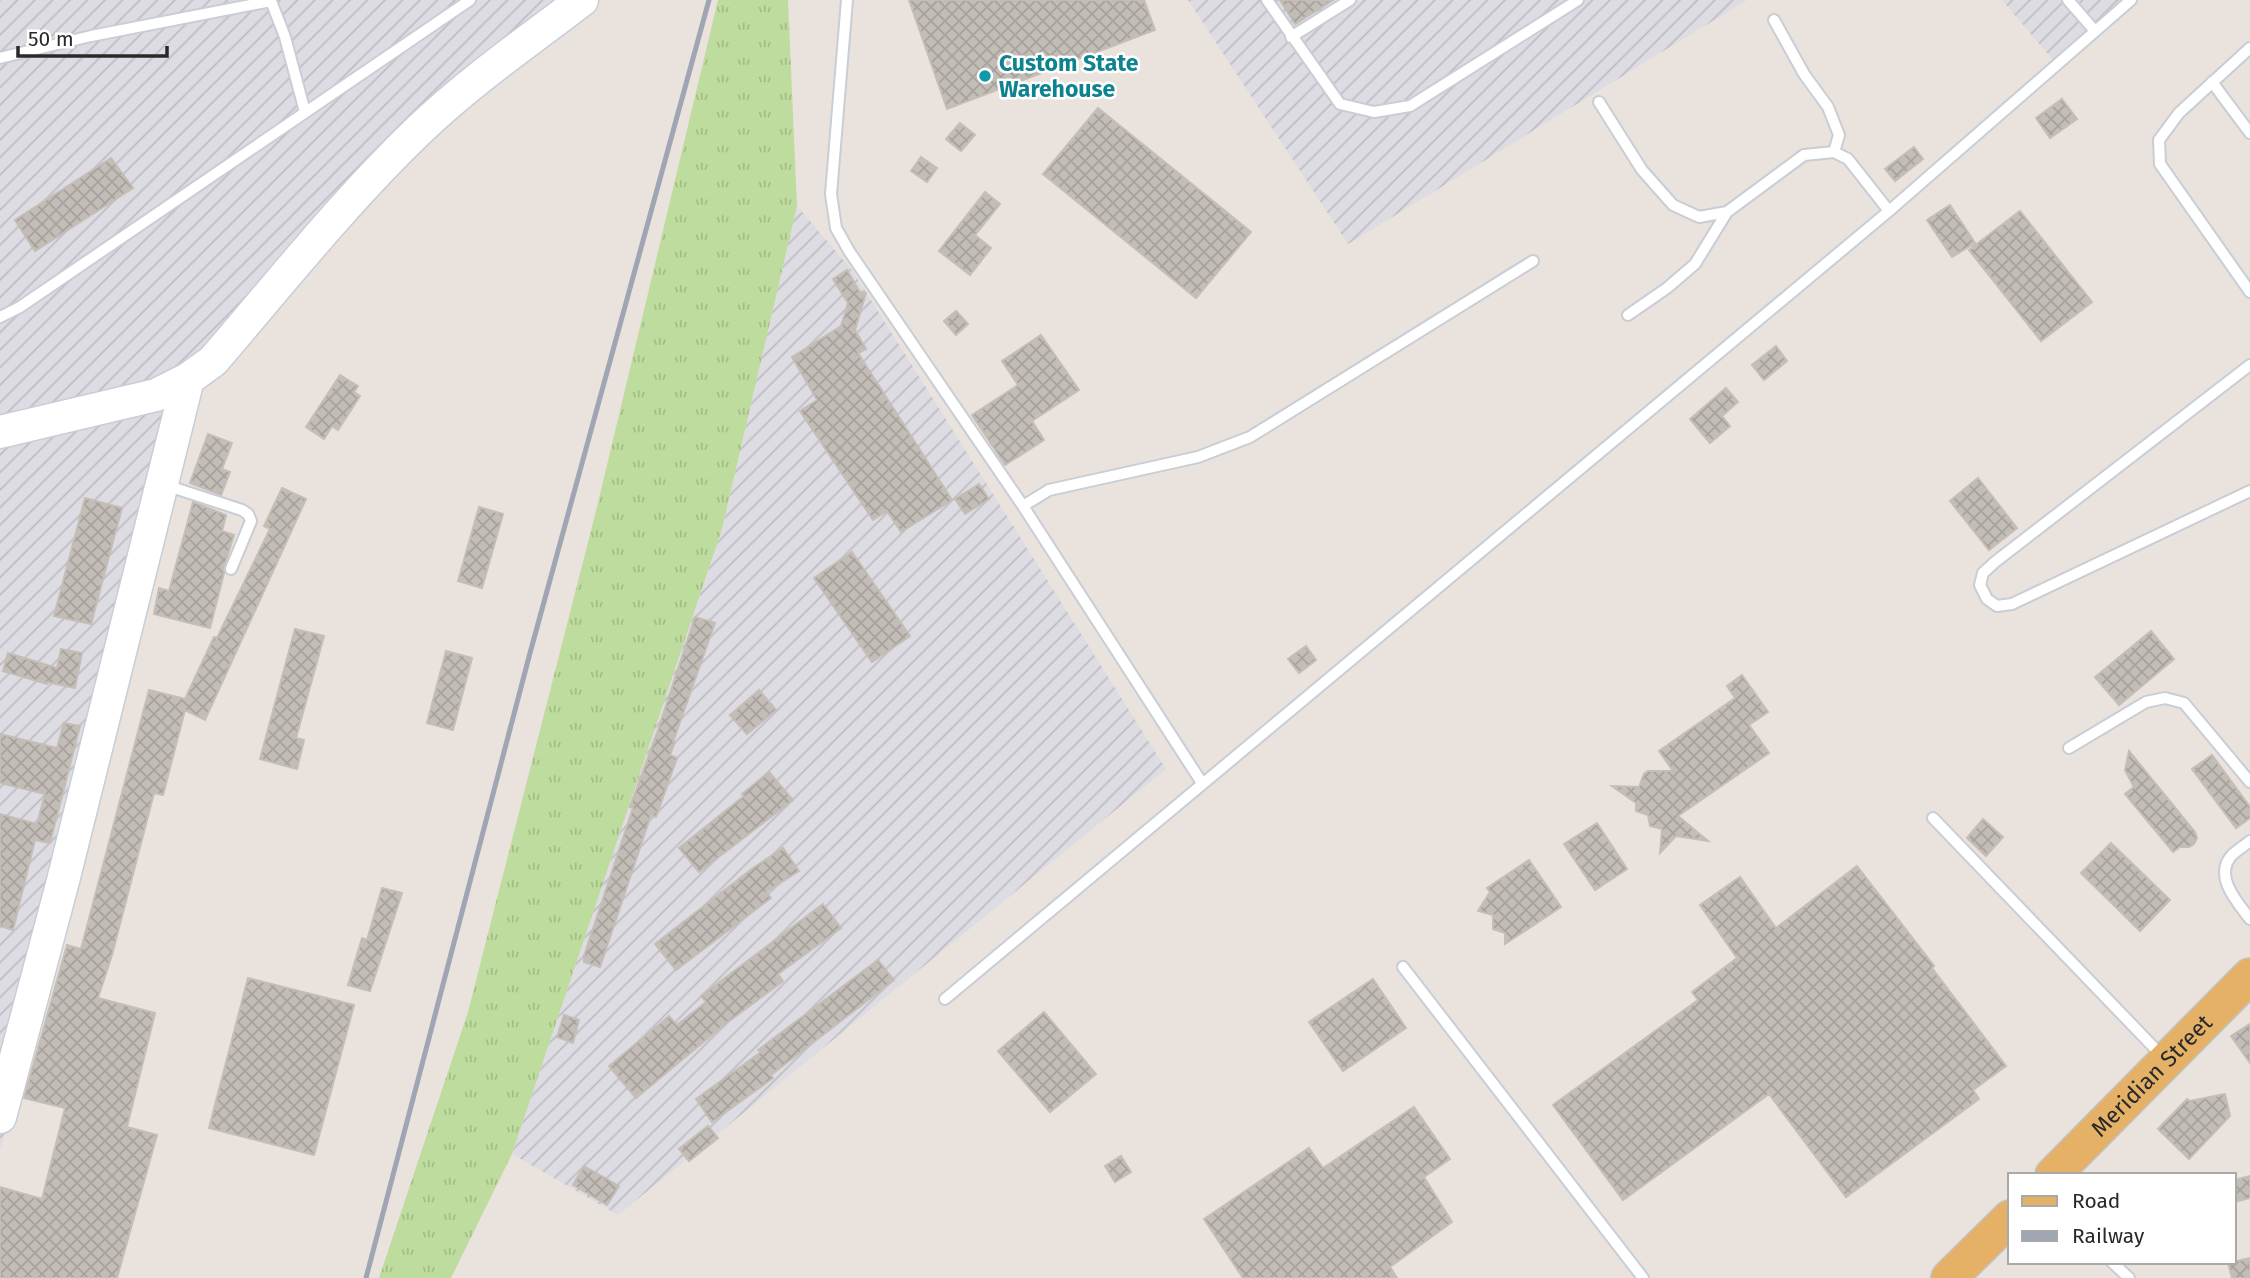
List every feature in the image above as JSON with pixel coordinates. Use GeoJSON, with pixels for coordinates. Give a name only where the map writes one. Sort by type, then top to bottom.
{"type":"FeatureCollection","features":[{"type":"Feature","properties":{"kind":"main road"},"geometry":{"type":"LineString","coordinates":[[0,432],[156,395],[188,379],[213,361],[360,190],[419,129],[457,95],[582,0]]}},
{"type":"Feature","properties":{"kind":"main road"},"geometry":{"type":"LineString","coordinates":[[0,1118],[63,881],[188,379]]}},
{"type":"Feature","properties":{"kind":"main road","name":"Meridian Street"},"geometry":{"type":"LineString","coordinates":[[2055,1173],[2250,976]]}},
{"type":"Feature","properties":{"kind":"main road"},"geometry":{"type":"LineString","coordinates":[[1949,1278],[2008,1220]]}},
{"type":"Feature","properties":{"kind":"lane"},"geometry":{"type":"LineString","coordinates":[[0,317],[20,307],[470,0]]}},
{"type":"Feature","properties":{"kind":"lane"},"geometry":{"type":"LineString","coordinates":[[847,0],[831,194],[836,228],[1023,506],[1202,783]]}},
{"type":"Feature","properties":{"kind":"lane"},"geometry":{"type":"LineString","coordinates":[[1267,0],[1340,104],[1374,112],[1410,106],[1578,0]]}},
{"type":"Feature","properties":{"kind":"lane"},"geometry":{"type":"LineString","coordinates":[[1291,37],[1350,0]]}},
{"type":"Feature","properties":{"kind":"lane"},"geometry":{"type":"LineString","coordinates":[[2067,0],[2095,32]]}},
{"type":"Feature","properties":{"kind":"lane"},"geometry":{"type":"LineString","coordinates":[[945,999],[1889,211],[2131,0]]}},
{"type":"Feature","properties":{"kind":"lane"},"geometry":{"type":"LineString","coordinates":[[0,58],[91,36],[271,1],[285,37],[305,112]]}},
{"type":"Feature","properties":{"kind":"lane"},"geometry":{"type":"LineString","coordinates":[[1774,20],[1804,74],[1828,107],[1839,135],[1834,152]]}},
{"type":"Feature","properties":{"kind":"lane"},"geometry":{"type":"LineString","coordinates":[[2250,48],[2179,113],[2159,140],[2160,164],[2250,292]]}},
{"type":"Feature","properties":{"kind":"lane"},"geometry":{"type":"LineString","coordinates":[[2212,82],[2250,133]]}},
{"type":"Feature","properties":{"kind":"lane"},"geometry":{"type":"LineString","coordinates":[[1599,103],[1642,170],[1673,205],[1699,217],[1727,212]]}},
{"type":"Feature","properties":{"kind":"lane"},"geometry":{"type":"LineString","coordinates":[[1628,315],[1667,288],[1695,264],[1727,212],[1804,155],[1834,152],[1848,159],[1889,211]]}},
{"type":"Feature","properties":{"kind":"lane"},"geometry":{"type":"LineString","coordinates":[[1023,506],[1049,490],[1198,457],[1250,437],[1533,261]]}},
{"type":"Feature","properties":{"kind":"lane"},"geometry":{"type":"LineString","coordinates":[[2250,365],[1995,562],[1983,573],[1980,585],[1987,599],[1997,606],[2012,604],[2250,491]]}},
{"type":"Feature","properties":{"kind":"lane"},"geometry":{"type":"LineString","coordinates":[[162,484],[248,514],[251,521],[231,569]]}},
{"type":"Feature","properties":{"kind":"lane"},"geometry":{"type":"LineString","coordinates":[[2069,748],[2146,702],[2165,698],[2184,704],[2250,782]]}},
{"type":"Feature","properties":{"kind":"lane"},"geometry":{"type":"LineString","coordinates":[[1933,818],[2166,1060]]}},
{"type":"Feature","properties":{"kind":"lane"},"geometry":{"type":"LineString","coordinates":[[2250,841],[2231,856],[2224,873],[2229,890],[2250,919]]}},
{"type":"Feature","properties":{"kind":"lane"},"geometry":{"type":"LineString","coordinates":[[1403,967],[1643,1278]]}},
{"type":"Feature","properties":{"kind":"lane"},"geometry":{"type":"LineString","coordinates":[[2114,1264],[2129,1278]]}},
{"type":"Feature","properties":{"kind":"shaded area"},"geometry":{"type":"Polygon","coordinates":[[[0,0],[599,0],[519,63],[420,152],[198,384],[0,1151],[0,0]]]}},
{"type":"Feature","properties":{"kind":"shaded area"},"geometry":{"type":"Polygon","coordinates":[[[1188,0],[1747,0],[1348,244],[1188,0]]]}},
{"type":"Feature","properties":{"kind":"shaded area"},"geometry":{"type":"Polygon","coordinates":[[[2002,0],[2122,0],[2053,60],[2002,0]]]}},
{"type":"Feature","properties":{"kind":"shaded area"},"geometry":{"type":"Polygon","coordinates":[[[797,206],[852,270],[1166,769],[618,1215],[512,1154],[722,529],[797,206]]]}},
{"type":"Feature","properties":{"kind":"green space"},"geometry":{"type":"Polygon","coordinates":[[[718,0],[788,0],[797,206],[722,529],[512,1154],[451,1278],[379,1278],[468,1012],[597,507],[718,0]]]}},
{"type":"Feature","properties":{"kind":"building","name":"Custom State Warehouse"},"geometry":{"type":"Polygon","coordinates":[[[909,0],[1144,0],[1155,30],[947,109],[909,0]]]}},
{"type":"Feature","properties":{"kind":"building"},"geometry":{"type":"Polygon","coordinates":[[[1280,0],[1333,0],[1295,24],[1280,0]]]}},
{"type":"Feature","properties":{"kind":"building"},"geometry":{"type":"Polygon","coordinates":[[[2062,99],[2077,119],[2050,138],[2036,118],[2062,99]]]}},
{"type":"Feature","properties":{"kind":"building"},"geometry":{"type":"Polygon","coordinates":[[[1098,108],[1251,232],[1196,298],[1043,174],[1098,108]]]}},
{"type":"Feature","properties":{"kind":"building"},"geometry":{"type":"Polygon","coordinates":[[[960,123],[975,135],[961,151],[946,139],[960,123]]]}},
{"type":"Feature","properties":{"kind":"building"},"geometry":{"type":"Polygon","coordinates":[[[1914,147],[1923,159],[1895,181],[1885,169],[1914,147]]]}},
{"type":"Feature","properties":{"kind":"building"},"geometry":{"type":"Polygon","coordinates":[[[921,157],[937,168],[927,182],[911,171],[921,157]]]}},
{"type":"Feature","properties":{"kind":"building"},"geometry":{"type":"Polygon","coordinates":[[[111,158],[133,188],[35,251],[15,220],[111,158]]]}},
{"type":"Feature","properties":{"kind":"building"},"geometry":{"type":"Polygon","coordinates":[[[985,192],[1000,204],[975,235],[991,248],[970,275],[939,251],[985,192]]]}},
{"type":"Feature","properties":{"kind":"building"},"geometry":{"type":"Polygon","coordinates":[[[1950,205],[1975,243],[1952,257],[1927,220],[1950,205]]]}},
{"type":"Feature","properties":{"kind":"building"},"geometry":{"type":"Polygon","coordinates":[[[2020,211],[2092,302],[2041,341],[1969,250],[2020,211]]]}},
{"type":"Feature","properties":{"kind":"building"},"geometry":{"type":"Polygon","coordinates":[[[847,270],[860,292],[866,293],[855,330],[866,349],[858,353],[952,500],[901,532],[887,511],[873,520],[800,411],[817,400],[792,357],[841,326],[848,303],[833,279],[847,270]]]}},
{"type":"Feature","properties":{"kind":"building"},"geometry":{"type":"Polygon","coordinates":[[[956,311],[968,324],[956,335],[944,321],[956,311]]]}},
{"type":"Feature","properties":{"kind":"building"},"geometry":{"type":"Polygon","coordinates":[[[1041,335],[1079,390],[1032,421],[1044,440],[1005,465],[972,415],[1018,385],[1002,361],[1041,335]]]}},
{"type":"Feature","properties":{"kind":"building"},"geometry":{"type":"Polygon","coordinates":[[[1776,346],[1787,361],[1764,380],[1752,365],[1776,346]]]}},
{"type":"Feature","properties":{"kind":"building"},"geometry":{"type":"Polygon","coordinates":[[[340,375],[358,386],[354,392],[360,396],[338,430],[332,426],[324,439],[306,427],[340,375]]]}},
{"type":"Feature","properties":{"kind":"building"},"geometry":{"type":"Polygon","coordinates":[[[1726,388],[1738,402],[1722,416],[1730,426],[1710,443],[1690,419],[1726,388]]]}},
{"type":"Feature","properties":{"kind":"building"},"geometry":{"type":"Polygon","coordinates":[[[208,434],[232,443],[222,469],[230,472],[221,495],[190,483],[208,434]]]}},
{"type":"Feature","properties":{"kind":"building"},"geometry":{"type":"Polygon","coordinates":[[[1978,478],[2017,528],[1989,550],[1950,501],[1978,478]]]}},
{"type":"Feature","properties":{"kind":"building"},"geometry":{"type":"Polygon","coordinates":[[[979,484],[989,499],[965,514],[955,499],[979,484]]]}},
{"type":"Feature","properties":{"kind":"building"},"geometry":{"type":"Polygon","coordinates":[[[282,488],[306,499],[205,720],[185,710],[163,795],[154,793],[112,955],[98,998],[155,1013],[127,1127],[157,1135],[117,1278],[0,1278],[0,1187],[42,1199],[65,1108],[24,1098],[67,945],[81,949],[149,690],[185,699],[270,529],[264,526],[282,488]]]}},
{"type":"Feature","properties":{"kind":"building"},"geometry":{"type":"Polygon","coordinates":[[[85,498],[122,508],[91,624],[54,616],[85,498]]]}},
{"type":"Feature","properties":{"kind":"building"},"geometry":{"type":"Polygon","coordinates":[[[193,502],[226,515],[222,531],[234,535],[210,628],[154,614],[159,588],[169,591],[193,502]]]}},
{"type":"Feature","properties":{"kind":"building"},"geometry":{"type":"Polygon","coordinates":[[[479,507],[503,514],[482,588],[458,581],[479,507]]]}},
{"type":"Feature","properties":{"kind":"building"},"geometry":{"type":"Polygon","coordinates":[[[852,552],[910,636],[872,662],[814,578],[852,552]]]}},
{"type":"Feature","properties":{"kind":"building"},"geometry":{"type":"Polygon","coordinates":[[[695,617],[715,623],[673,742],[670,755],[677,758],[656,817],[651,815],[600,967],[584,962],[584,956],[633,808],[630,807],[695,617]]]}},
{"type":"Feature","properties":{"kind":"building"},"geometry":{"type":"Polygon","coordinates":[[[295,629],[324,636],[296,738],[304,740],[297,769],[260,759],[295,629]]]}},
{"type":"Feature","properties":{"kind":"building"},"geometry":{"type":"Polygon","coordinates":[[[2151,631],[2174,659],[2119,705],[2095,677],[2151,631]]]}},
{"type":"Feature","properties":{"kind":"building"},"geometry":{"type":"Polygon","coordinates":[[[1306,646],[1316,660],[1299,673],[1288,659],[1306,646]]]}},
{"type":"Feature","properties":{"kind":"building"},"geometry":{"type":"Polygon","coordinates":[[[61,649],[82,653],[75,688],[47,684],[3,671],[8,653],[57,668],[61,649]]]}},
{"type":"Feature","properties":{"kind":"building"},"geometry":{"type":"Polygon","coordinates":[[[446,651],[472,658],[453,730],[427,723],[446,651]]]}},
{"type":"Feature","properties":{"kind":"building"},"geometry":{"type":"Polygon","coordinates":[[[1742,675],[1768,712],[1749,725],[1769,753],[1678,816],[1708,841],[1676,836],[1660,853],[1662,829],[1650,826],[1648,815],[1636,811],[1636,803],[1612,786],[1639,787],[1648,771],[1673,771],[1659,751],[1735,698],[1727,686],[1742,675]]]}},
{"type":"Feature","properties":{"kind":"building"},"geometry":{"type":"Polygon","coordinates":[[[759,690],[776,710],[747,734],[730,715],[759,690]]]}},
{"type":"Feature","properties":{"kind":"building"},"geometry":{"type":"Polygon","coordinates":[[[64,723],[80,726],[50,843],[35,840],[13,930],[0,926],[0,814],[37,824],[45,794],[0,783],[0,734],[57,748],[64,723]]]}},
{"type":"Feature","properties":{"kind":"building"},"geometry":{"type":"Polygon","coordinates":[[[2129,751],[2195,832],[2197,838],[2194,844],[2180,847],[2173,852],[2125,794],[2134,787],[2125,770],[2129,751]]]}},
{"type":"Feature","properties":{"kind":"building"},"geometry":{"type":"Polygon","coordinates":[[[2212,755],[2250,807],[2250,818],[2236,828],[2192,769],[2212,755]]]}},
{"type":"Feature","properties":{"kind":"building"},"geometry":{"type":"Polygon","coordinates":[[[769,772],[793,800],[699,872],[679,848],[744,796],[742,794],[769,772]]]}},
{"type":"Feature","properties":{"kind":"building"},"geometry":{"type":"Polygon","coordinates":[[[1983,819],[2003,837],[1986,856],[1967,838],[1983,819]]]}},
{"type":"Feature","properties":{"kind":"building"},"geometry":{"type":"Polygon","coordinates":[[[1597,823],[1627,869],[1595,890],[1564,844],[1597,823]]]}},
{"type":"Feature","properties":{"kind":"building"},"geometry":{"type":"Polygon","coordinates":[[[2111,843],[2170,900],[2140,931],[2081,873],[2111,843]]]}},
{"type":"Feature","properties":{"kind":"building"},"geometry":{"type":"Polygon","coordinates":[[[783,848],[799,871],[766,892],[771,898],[676,970],[655,944],[783,848]]]}},
{"type":"Feature","properties":{"kind":"building"},"geometry":{"type":"Polygon","coordinates":[[[1529,860],[1561,907],[1505,944],[1505,933],[1493,929],[1493,915],[1478,911],[1490,892],[1487,888],[1529,860]]]}},
{"type":"Feature","properties":{"kind":"building"},"geometry":{"type":"Polygon","coordinates":[[[1857,866],[2006,1066],[1973,1090],[1979,1099],[1846,1197],[1769,1094],[1623,1200],[1553,1105],[1698,1000],[1692,992],[1737,958],[1700,905],[1740,877],[1776,928],[1857,866]]]}},
{"type":"Feature","properties":{"kind":"building"},"geometry":{"type":"Polygon","coordinates":[[[382,888],[402,893],[370,991],[348,985],[362,938],[367,940],[382,888]]]}},
{"type":"Feature","properties":{"kind":"building"},"geometry":{"type":"Polygon","coordinates":[[[823,904],[841,928],[778,974],[783,981],[724,1025],[636,1098],[609,1066],[669,1016],[677,1025],[706,1002],[701,996],[823,904]]]}},
{"type":"Feature","properties":{"kind":"building"},"geometry":{"type":"Polygon","coordinates":[[[878,960],[894,980],[771,1075],[773,1078],[712,1122],[696,1099],[761,1052],[758,1050],[878,960]]]}},
{"type":"Feature","properties":{"kind":"building"},"geometry":{"type":"Polygon","coordinates":[[[248,978],[354,1005],[314,1155],[209,1128],[248,978]]]}},
{"type":"Feature","properties":{"kind":"building"},"geometry":{"type":"Polygon","coordinates":[[[1373,979],[1406,1028],[1343,1071],[1309,1022],[1373,979]]]}},
{"type":"Feature","properties":{"kind":"building"},"geometry":{"type":"Polygon","coordinates":[[[1044,1012],[1096,1074],[1050,1112],[998,1051],[1044,1012]]]}},
{"type":"Feature","properties":{"kind":"building"},"geometry":{"type":"Polygon","coordinates":[[[564,1015],[579,1020],[573,1043],[557,1037],[564,1015]]]}},
{"type":"Feature","properties":{"kind":"building"},"geometry":{"type":"Polygon","coordinates":[[[2250,1024],[2250,1063],[2231,1036],[2250,1024]]]}},
{"type":"Feature","properties":{"kind":"building"},"geometry":{"type":"Polygon","coordinates":[[[2225,1094],[2230,1116],[2189,1159],[2158,1129],[2187,1099],[2190,1101],[2225,1094]]]}},
{"type":"Feature","properties":{"kind":"building"},"geometry":{"type":"Polygon","coordinates":[[[1414,1107],[1450,1159],[1424,1177],[1452,1222],[1390,1267],[1397,1278],[1243,1278],[1204,1219],[1309,1148],[1323,1168],[1414,1107]]]}},
{"type":"Feature","properties":{"kind":"building"},"geometry":{"type":"Polygon","coordinates":[[[708,1126],[718,1138],[689,1161],[679,1149],[708,1126]]]}},
{"type":"Feature","properties":{"kind":"building"},"geometry":{"type":"Polygon","coordinates":[[[1121,1156],[1131,1172],[1115,1182],[1105,1166],[1121,1156]]]}},
{"type":"Feature","properties":{"kind":"building"},"geometry":{"type":"Polygon","coordinates":[[[584,1166],[619,1186],[607,1205],[573,1185],[584,1166]]]}},
{"type":"Feature","properties":{"kind":"building"},"geometry":{"type":"Polygon","coordinates":[[[2250,1176],[2250,1198],[2236,1202],[2236,1180],[2250,1176]]]}},
{"type":"Feature","properties":{"kind":"building"},"geometry":{"type":"Polygon","coordinates":[[[2250,1258],[2250,1278],[2232,1278],[2228,1264],[2236,1264],[2236,1261],[2250,1258]]]}},
{"type":"Feature","properties":{"kind":"railway"},"geometry":{"type":"LineString","coordinates":[[366,1278],[530,653],[709,0]]}},
{"type":"Feature","properties":{"kind":"place","name":"Custom State Warehouse"},"geometry":{"type":"Point","coordinates":[985,76]}}]}
